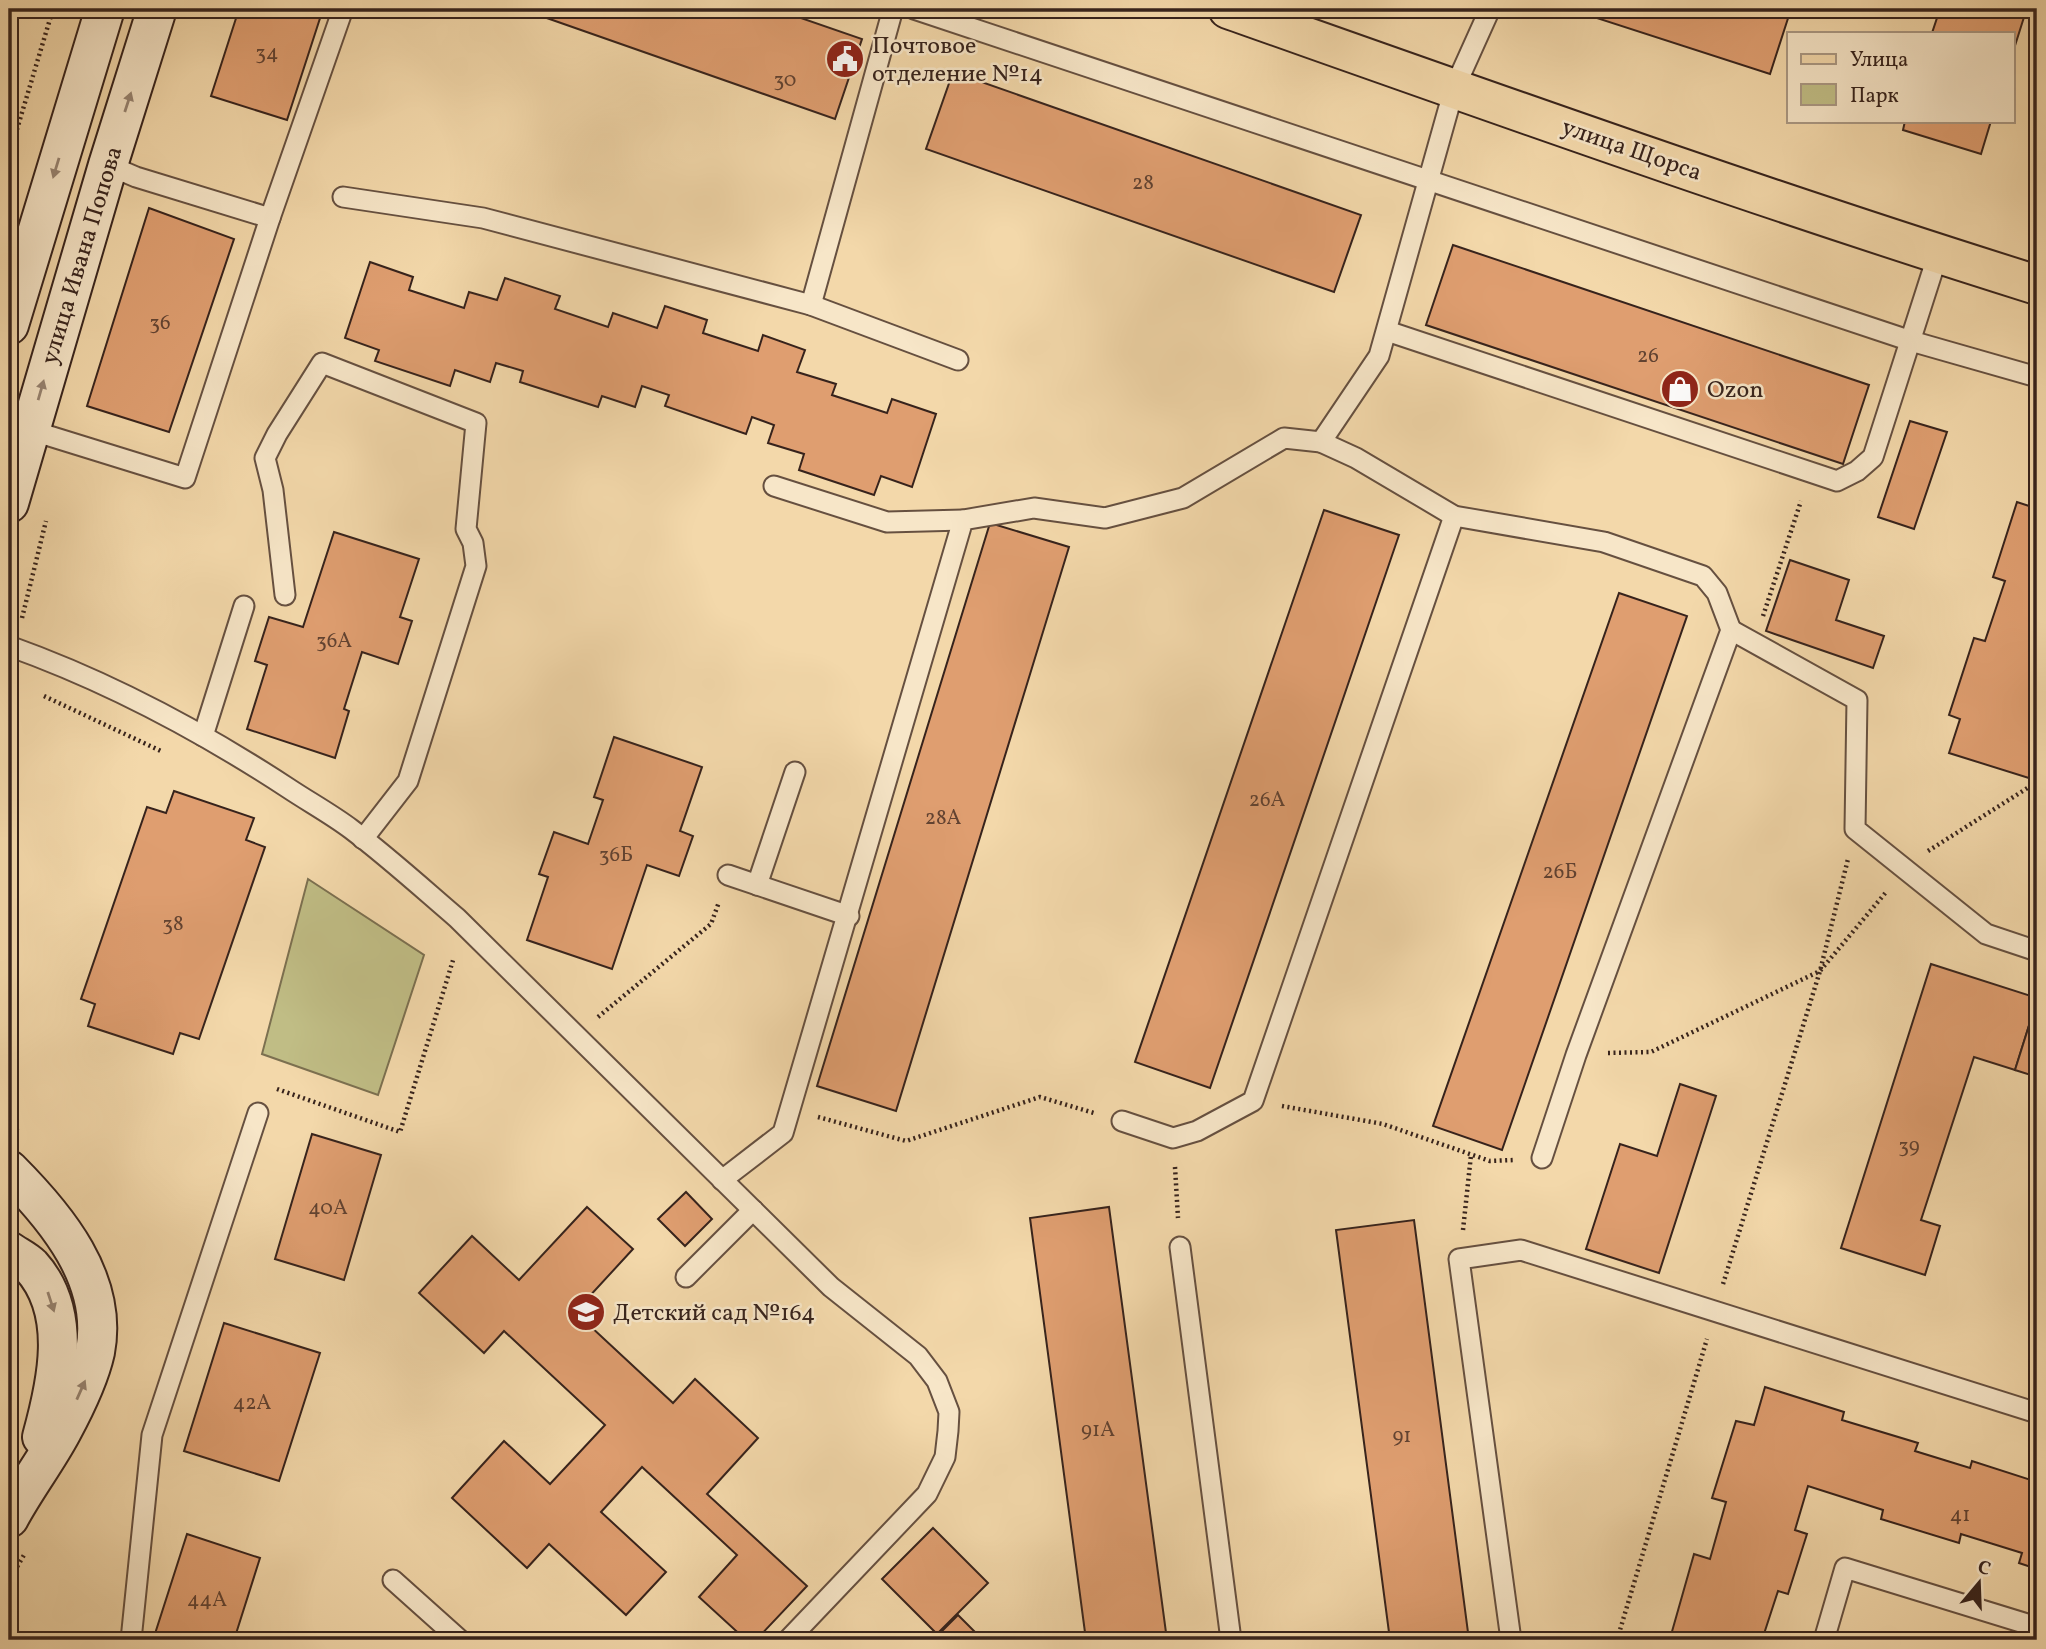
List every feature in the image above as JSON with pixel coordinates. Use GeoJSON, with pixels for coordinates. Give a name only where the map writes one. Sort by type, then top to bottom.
{"type":"FeatureCollection","features":[{"type":"Feature","properties":{"kind":"main road","name":"улица Ивана Попова"},"geometry":{"type":"LineString","coordinates":[[9,325],[105,9]]}},
{"type":"Feature","properties":{"kind":"main road","name":"улица Ивана Попова"},"geometry":{"type":"LineString","coordinates":[[9,503],[108,165],[157,9]]}},
{"type":"Feature","properties":{"kind":"main road","name":"улица Щорса"},"geometry":{"type":"LineString","coordinates":[[1228,9],[1454,89],[1938,254],[2037,285]]}},
{"type":"Feature","properties":{"kind":"main road"},"geometry":{"type":"LineString","coordinates":[[9,1170],[48,1211],[71,1243],[92,1292],[96,1325],[95,1349],[81,1391],[62,1431],[16,1505]]}},
{"type":"Feature","properties":{"kind":"main road"},"geometry":{"type":"LineString","coordinates":[[9,1251],[30,1265],[45,1285],[54,1311],[58,1346],[57,1370],[42,1434],[16,1505]]}},
{"type":"Feature","properties":{"kind":"lane"},"geometry":{"type":"LineString","coordinates":[[30,430],[185,478],[270,218],[343,9]]}},
{"type":"Feature","properties":{"kind":"lane"},"geometry":{"type":"LineString","coordinates":[[811,305],[893,9]]}},
{"type":"Feature","properties":{"kind":"lane"},"geometry":{"type":"LineString","coordinates":[[914,9],[1911,341],[2037,377]]}},
{"type":"Feature","properties":{"kind":"lane"},"geometry":{"type":"LineString","coordinates":[[1321,442],[1380,356],[1454,89],[1490,9]]}},
{"type":"Feature","properties":{"kind":"lane"},"geometry":{"type":"LineString","coordinates":[[108,165],[136,177],[270,218]]}},
{"type":"Feature","properties":{"kind":"lane"},"geometry":{"type":"LineString","coordinates":[[343,197],[483,218],[811,305],[958,360]]}},
{"type":"Feature","properties":{"kind":"lane"},"geometry":{"type":"LineString","coordinates":[[1387,331],[1836,481],[1857,471],[1873,457],[1938,254]]}},
{"type":"Feature","properties":{"kind":"lane"},"geometry":{"type":"LineString","coordinates":[[285,595],[273,490],[265,458],[322,363],[477,423],[466,529],[473,543],[476,566],[408,781],[363,839]]}},
{"type":"Feature","properties":{"kind":"lane"},"geometry":{"type":"LineString","coordinates":[[774,486],[887,522],[963,520],[1034,508],[1105,518],[1183,498],[1284,438],[1321,442],[1356,458],[1454,516],[1604,542],[1703,576],[1717,593],[1731,630],[1857,700],[1855,829],[1986,934],[2037,951]]}},
{"type":"Feature","properties":{"kind":"lane"},"geometry":{"type":"LineString","coordinates":[[1122,1121],[1173,1138],[1197,1131],[1254,1101],[1454,516]]}},
{"type":"Feature","properties":{"kind":"lane"},"geometry":{"type":"LineString","coordinates":[[722,1180],[783,1133],[849,916],[963,520]]}},
{"type":"Feature","properties":{"kind":"lane"},"geometry":{"type":"LineString","coordinates":[[203,736],[244,606]]}},
{"type":"Feature","properties":{"kind":"lane"},"geometry":{"type":"LineString","coordinates":[[1542,1158],[1576,1055],[1731,630]]}},
{"type":"Feature","properties":{"kind":"lane"},"geometry":{"type":"LineString","coordinates":[[14,638],[73,672],[183,724],[254,766],[363,839],[457,918],[831,1287],[918,1356],[937,1381],[949,1412],[945,1457],[928,1494],[788,1640]]}},
{"type":"Feature","properties":{"kind":"lane"},"geometry":{"type":"LineString","coordinates":[[757,885],[795,772]]}},
{"type":"Feature","properties":{"kind":"lane"},"geometry":{"type":"LineString","coordinates":[[728,875],[849,916]]}},
{"type":"Feature","properties":{"kind":"lane"},"geometry":{"type":"LineString","coordinates":[[131,1640],[152,1435],[258,1113]]}},
{"type":"Feature","properties":{"kind":"lane"},"geometry":{"type":"LineString","coordinates":[[686,1277],[753,1210]]}},
{"type":"Feature","properties":{"kind":"lane"},"geometry":{"type":"LineString","coordinates":[[1180,1247],[1231,1640]]}},
{"type":"Feature","properties":{"kind":"lane"},"geometry":{"type":"LineString","coordinates":[[1511,1640],[1459,1259],[1521,1250],[2037,1412]]}},
{"type":"Feature","properties":{"kind":"lane"},"geometry":{"type":"LineString","coordinates":[[1824,1640],[1845,1568],[2037,1627]]}},
{"type":"Feature","properties":{"kind":"lane"},"geometry":{"type":"LineString","coordinates":[[393,1580],[460,1640]]}},
{"type":"Feature","properties":{"kind":"path"},"geometry":{"type":"LineString","coordinates":[[9,156],[53,9]]}},
{"type":"Feature","properties":{"kind":"path"},"geometry":{"type":"LineString","coordinates":[[1754,643],[1811,473]]}},
{"type":"Feature","properties":{"kind":"path"},"geometry":{"type":"LineString","coordinates":[[14,638],[47,519]]}},
{"type":"Feature","properties":{"kind":"path"},"geometry":{"type":"LineString","coordinates":[[42,694],[172,756]]}},
{"type":"Feature","properties":{"kind":"path"},"geometry":{"type":"LineString","coordinates":[[1576,1055],[1651,1052],[1820,971],[1905,869],[1939,842],[2037,782]]}},
{"type":"Feature","properties":{"kind":"path"},"geometry":{"type":"LineString","coordinates":[[1617,1640],[1820,971],[1855,829]]}},
{"type":"Feature","properties":{"kind":"path"},"geometry":{"type":"LineString","coordinates":[[576,1036],[711,924],[728,875]]}},
{"type":"Feature","properties":{"kind":"path"},"geometry":{"type":"LineString","coordinates":[[258,1113],[267,1085],[400,1132],[455,953],[466,961]]}},
{"type":"Feature","properties":{"kind":"path"},"geometry":{"type":"LineString","coordinates":[[791,1110],[906,1141],[1040,1097],[1122,1121]]}},
{"type":"Feature","properties":{"kind":"path"},"geometry":{"type":"LineString","coordinates":[[1254,1101],[1382,1124],[1490,1161],[1542,1158]]}},
{"type":"Feature","properties":{"kind":"path"},"geometry":{"type":"LineString","coordinates":[[1173,1138],[1180,1247]]}},
{"type":"Feature","properties":{"kind":"path"},"geometry":{"type":"LineString","coordinates":[[1459,1259],[1471,1154]]}},
{"type":"Feature","properties":{"kind":"green space"},"geometry":{"type":"Polygon","coordinates":[[[308,879],[424,955],[378,1095],[262,1054],[308,879]]]}},
{"type":"Feature","properties":{"kind":"building"},"geometry":{"type":"Polygon","coordinates":[[[239,9],[323,9],[287,120],[211,96],[239,9]]]}},
{"type":"Feature","properties":{"kind":"building"},"geometry":{"type":"Polygon","coordinates":[[[521,9],[775,9],[862,39],[835,119],[521,9]]]}},
{"type":"Feature","properties":{"kind":"building"},"geometry":{"type":"Polygon","coordinates":[[[1791,9],[1770,74],[1575,11],[1791,9]]]}},
{"type":"Feature","properties":{"kind":"building"},"geometry":{"type":"Polygon","coordinates":[[[1940,9],[2007,9],[2025,14],[2014,49],[2014,32],[1932,32],[1940,9]]]}},
{"type":"Feature","properties":{"kind":"building"},"geometry":{"type":"Polygon","coordinates":[[[953,72],[1361,215],[1334,292],[926,149],[953,72]]]}},
{"type":"Feature","properties":{"kind":"building"},"geometry":{"type":"Polygon","coordinates":[[[1905,122],[1991,122],[1981,154],[1903,130],[1905,122]]]}},
{"type":"Feature","properties":{"kind":"building"},"geometry":{"type":"Polygon","coordinates":[[[149,208],[234,239],[169,432],[87,406],[149,208]]]}},
{"type":"Feature","properties":{"kind":"building"},"geometry":{"type":"Polygon","coordinates":[[[1453,245],[1869,385],[1843,464],[1426,325],[1453,245]]]}},
{"type":"Feature","properties":{"kind":"building"},"geometry":{"type":"Polygon","coordinates":[[[370,262],[413,277],[409,290],[464,308],[469,292],[497,300],[505,278],[560,296],[555,309],[608,327],[613,313],[657,328],[665,306],[707,320],[703,333],[758,351],[763,335],[805,350],[797,372],[836,384],[832,395],[887,413],[892,399],[936,414],[912,487],[881,476],[874,495],[799,470],[804,454],[768,443],[774,425],[752,417],[746,434],[665,406],[669,395],[642,386],[635,407],[602,396],[598,407],[520,382],[523,371],[496,363],[490,382],[455,370],[450,386],[375,361],[379,350],[345,338],[370,262]]]}},
{"type":"Feature","properties":{"kind":"building"},"geometry":{"type":"Polygon","coordinates":[[[1910,421],[1947,432],[1914,529],[1878,517],[1910,421]]]}},
{"type":"Feature","properties":{"kind":"building"},"geometry":{"type":"Polygon","coordinates":[[[2037,479],[2037,763],[2032,779],[1949,753],[1960,719],[1949,715],[1974,638],[1985,641],[2005,581],[1993,577],[2017,502],[2029,506],[2037,479]]]}},
{"type":"Feature","properties":{"kind":"building"},"geometry":{"type":"Polygon","coordinates":[[[1324,510],[1399,535],[1210,1088],[1135,1062],[1324,510]]]}},
{"type":"Feature","properties":{"kind":"building"},"geometry":{"type":"Polygon","coordinates":[[[990,523],[1069,547],[896,1111],[817,1086],[990,523]]]}},
{"type":"Feature","properties":{"kind":"building"},"geometry":{"type":"Polygon","coordinates":[[[334,532],[419,559],[400,617],[412,621],[398,664],[362,652],[344,709],[349,711],[335,758],[247,729],[267,665],[255,661],[269,617],[303,627],[334,532]]]}},
{"type":"Feature","properties":{"kind":"building"},"geometry":{"type":"Polygon","coordinates":[[[1790,560],[1849,580],[1836,620],[1884,636],[1873,668],[1766,631],[1790,560]]]}},
{"type":"Feature","properties":{"kind":"building"},"geometry":{"type":"Polygon","coordinates":[[[1619,593],[1687,616],[1502,1150],[1433,1126],[1619,593]]]}},
{"type":"Feature","properties":{"kind":"building"},"geometry":{"type":"Polygon","coordinates":[[[614,737],[702,767],[680,831],[693,836],[679,876],[647,865],[612,969],[527,940],[548,877],[539,874],[554,832],[588,844],[603,800],[594,797],[614,737]]]}},
{"type":"Feature","properties":{"kind":"building"},"geometry":{"type":"Polygon","coordinates":[[[174,791],[254,818],[246,840],[265,847],[199,1039],[180,1033],[173,1054],[88,1026],[95,1004],[81,999],[147,807],[166,813],[174,791]]]}},
{"type":"Feature","properties":{"kind":"building"},"geometry":{"type":"Polygon","coordinates":[[[1931,964],[2037,1000],[2015,1070],[1974,1057],[1921,1220],[1940,1226],[1925,1275],[1841,1248],[1931,964]]]}},
{"type":"Feature","properties":{"kind":"building"},"geometry":{"type":"Polygon","coordinates":[[[2037,1000],[2037,1077],[2015,1070],[2037,1000]]]}},
{"type":"Feature","properties":{"kind":"building"},"geometry":{"type":"Polygon","coordinates":[[[1680,1084],[1716,1096],[1659,1273],[1586,1249],[1620,1144],[1657,1156],[1680,1084]]]}},
{"type":"Feature","properties":{"kind":"building"},"geometry":{"type":"Polygon","coordinates":[[[312,1134],[381,1155],[344,1280],[275,1259],[312,1134]]]}},
{"type":"Feature","properties":{"kind":"building"},"geometry":{"type":"Polygon","coordinates":[[[686,1192],[712,1219],[685,1246],[658,1219],[686,1192]]]}},
{"type":"Feature","properties":{"kind":"building"},"geometry":{"type":"Polygon","coordinates":[[[587,1207],[633,1249],[575,1312],[673,1403],[695,1379],[758,1438],[707,1494],[807,1586],[756,1640],[746,1640],[699,1597],[737,1555],[642,1467],[601,1512],[666,1572],[626,1615],[549,1544],[527,1568],[452,1498],[504,1441],[550,1484],[605,1425],[504,1331],[484,1353],[419,1293],[472,1236],[519,1280],[587,1207]]]}},
{"type":"Feature","properties":{"kind":"building"},"geometry":{"type":"Polygon","coordinates":[[[1109,1207],[1167,1640],[1086,1640],[1030,1218],[1109,1207]]]}},
{"type":"Feature","properties":{"kind":"building"},"geometry":{"type":"Polygon","coordinates":[[[1414,1220],[1469,1640],[1390,1640],[1336,1230],[1414,1220]]]}},
{"type":"Feature","properties":{"kind":"building"},"geometry":{"type":"Polygon","coordinates":[[[224,1323],[320,1353],[279,1481],[184,1451],[224,1323]]]}},
{"type":"Feature","properties":{"kind":"building"},"geometry":{"type":"Polygon","coordinates":[[[1765,1387],[1844,1412],[1842,1420],[1918,1443],[1915,1451],[1970,1468],[1972,1461],[2037,1482],[2037,1569],[2019,1563],[2022,1553],[1961,1534],[1959,1543],[1881,1519],[1883,1510],[1808,1486],[1795,1530],[1807,1534],[1788,1594],[1778,1591],[1762,1640],[1687,1640],[1671,1635],[1694,1554],[1710,1559],[1726,1502],[1712,1498],[1736,1421],[1754,1425],[1765,1387]]]}},
{"type":"Feature","properties":{"kind":"building"},"geometry":{"type":"Polygon","coordinates":[[[933,1528],[988,1583],[937,1634],[882,1579],[933,1528]]]}},
{"type":"Feature","properties":{"kind":"building"},"geometry":{"type":"Polygon","coordinates":[[[187,1534],[260,1558],[234,1640],[153,1640],[187,1534]]]}},
{"type":"Feature","properties":{"kind":"building"},"geometry":{"type":"Polygon","coordinates":[[[958,1615],[983,1640],[933,1640],[958,1615]]]}},
{"type":"Feature","properties":{"kind":"place","name":"Почтовое отделение №14"},"geometry":{"type":"Point","coordinates":[845,59]}},
{"type":"Feature","properties":{"kind":"place","name":"Ozon"},"geometry":{"type":"Point","coordinates":[1680,389]}},
{"type":"Feature","properties":{"kind":"place","name":"Детский сад №164"},"geometry":{"type":"Point","coordinates":[586,1312]}}]}
